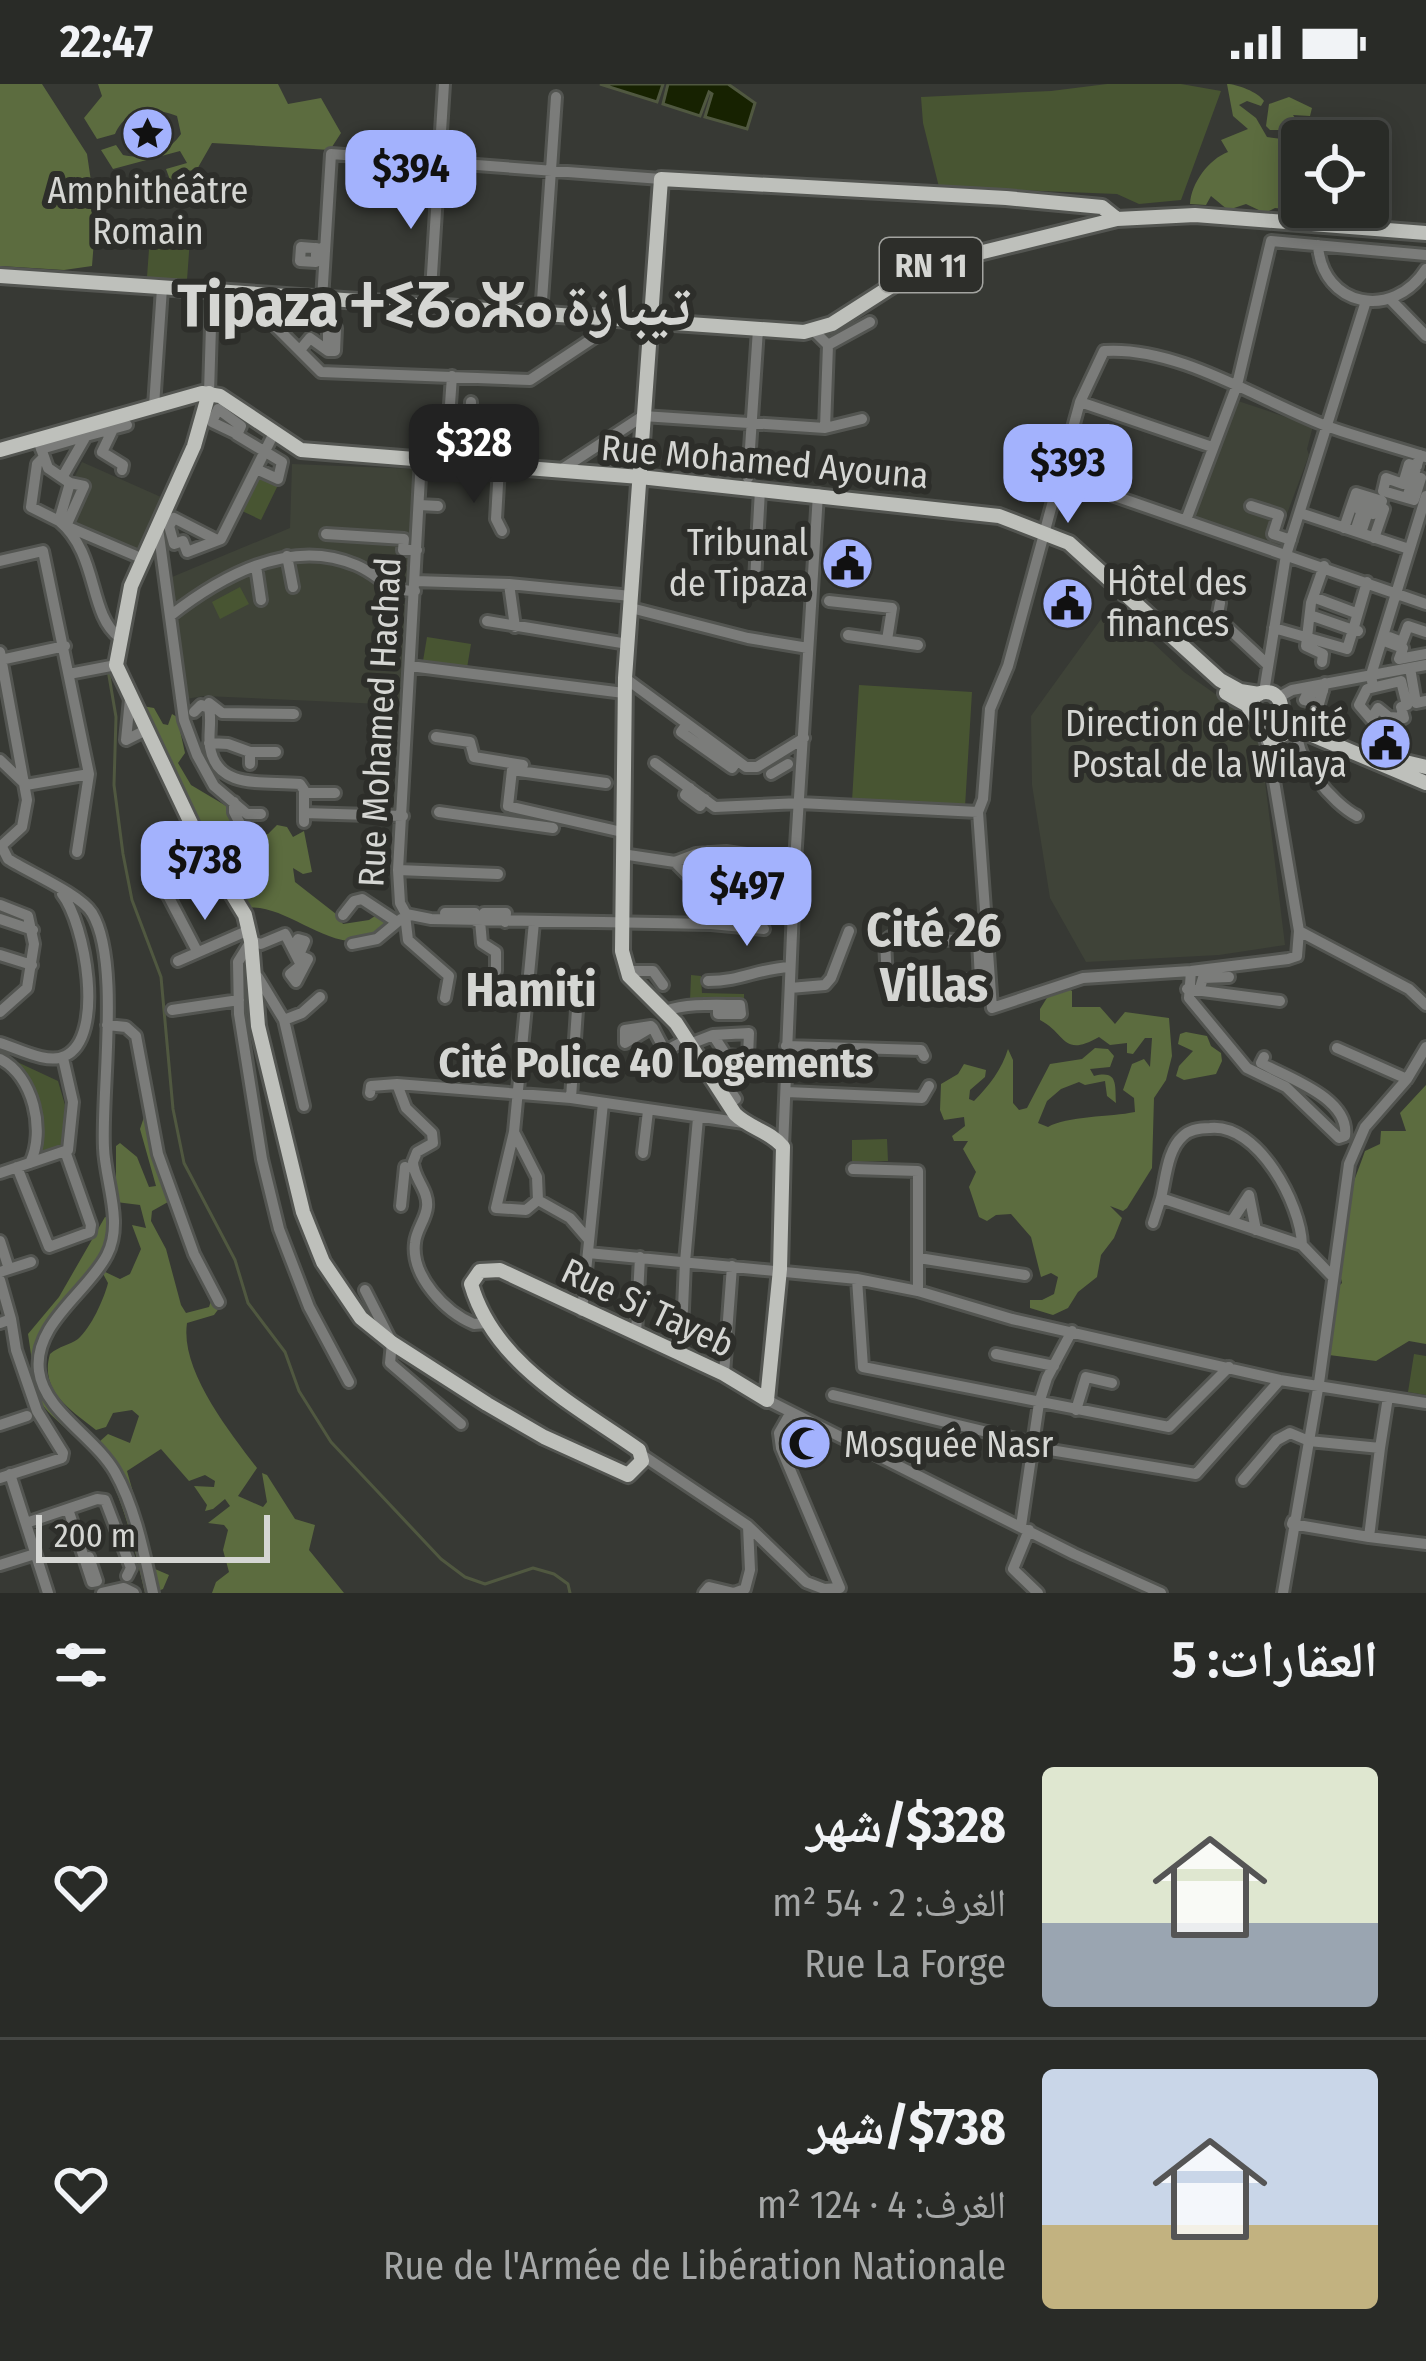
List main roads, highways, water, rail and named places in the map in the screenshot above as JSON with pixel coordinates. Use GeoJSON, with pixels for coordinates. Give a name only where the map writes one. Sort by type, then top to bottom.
{"type":"FeatureCollection","features":[{"type":"Feature","properties":{"kind":"main road"},"geometry":{"type":"LineString","coordinates":[[640,476],[662,179],[1006,198],[1102,207],[1117,219]]}},
{"type":"Feature","properties":{"kind":"main road","name":"RN 11"},"geometry":{"type":"LineString","coordinates":[[649,322],[814,331],[934,263],[1117,219],[1195,215],[1426,230]]}},
{"type":"Feature","properties":{"kind":"main road"},"geometry":{"type":"LineString","coordinates":[[0,276],[649,322]]}},
{"type":"Feature","properties":{"kind":"main road"},"geometry":{"type":"LineString","coordinates":[[0,450],[41,448],[154,406],[209,393]]}},
{"type":"Feature","properties":{"kind":"main road","name":"Rue Mohamed Ayouna"},"geometry":{"type":"LineString","coordinates":[[209,393],[301,450],[818,494],[999,516],[1043,531]]}},
{"type":"Feature","properties":{"kind":"main road","name":"Rue Si Tayeb"},"geometry":{"type":"LineString","coordinates":[[209,393],[194,446],[141,558],[111,666],[248,929],[258,1026],[303,1212],[322,1262],[361,1318],[392,1343],[544,1437],[620,1474],[635,1471],[642,1455],[518,1361],[486,1323],[471,1284],[476,1273],[488,1268],[507,1273],[724,1374],[767,1400],[781,1269],[783,1147],[775,1137],[744,1123],[665,1011],[626,971],[622,832],[614,782],[640,476]]}},
{"type":"Feature","properties":{"kind":"main road"},"geometry":{"type":"LineString","coordinates":[[1043,531],[1070,543],[1220,680],[1272,704],[1297,722],[1361,749],[1426,767]]}},
{"type":"Feature","properties":{"kind":"main road"},"geometry":{"type":"LineString","coordinates":[[1043,531],[1189,667],[1247,705],[1253,721]]}},
{"type":"Feature","properties":{"kind":"main road"},"geometry":{"type":"LineString","coordinates":[[1253,721],[1251,704],[1272,704],[1298,729],[1426,783]]}},
{"type":"Feature","properties":{"kind":"main road"},"geometry":{"type":"LineString","coordinates":[[1253,721],[1272,704]]}},
{"type":"Feature","properties":{"kind":"main road"},"geometry":{"type":"LineString","coordinates":[[1270,746],[1298,729]]}},
{"type":"Feature","properties":{"kind":"waterway"},"geometry":{"type":"LineString","coordinates":[[108,670],[116,717],[114,785],[123,854],[132,900],[161,977],[173,1109],[184,1163],[235,1260],[248,1303],[285,1352],[299,1391],[331,1442],[441,1559],[465,1577],[485,1584],[533,1568],[554,1574],[568,1584],[570,1593]]}},
{"type":"Feature","properties":{"kind":"place","name":"Amphithéâtre Romain"},"geometry":{"type":"Point","coordinates":[148,134]}},
{"type":"Feature","properties":{"kind":"place","name":"Tribunal de Tipaza"},"geometry":{"type":"Point","coordinates":[847,563]}},
{"type":"Feature","properties":{"kind":"place","name":"Hôtel des finances"},"geometry":{"type":"Point","coordinates":[1068,603]}},
{"type":"Feature","properties":{"kind":"place","name":"Direction de l'Unité Postal de la Wilaya"},"geometry":{"type":"Point","coordinates":[1386,744]}},
{"type":"Feature","properties":{"kind":"place","name":"Mosquée Nasr"},"geometry":{"type":"Point","coordinates":[805,1444]}},
{"type":"Feature","properties":{"kind":"district","name":"Tipaza ⵜⵉⵒⴰⵣⴰ تيبازة"},"geometry":{"type":"Point","coordinates":[434,305]}},
{"type":"Feature","properties":{"kind":"district","name":"Cité 26 Villas"},"geometry":{"type":"Point","coordinates":[934,956]}},
{"type":"Feature","properties":{"kind":"district","name":"Hamiti"},"geometry":{"type":"Point","coordinates":[531,989]}},
{"type":"Feature","properties":{"kind":"district","name":"Cité Police 40 Logements"},"geometry":{"type":"Point","coordinates":[656,1062]}}]}
